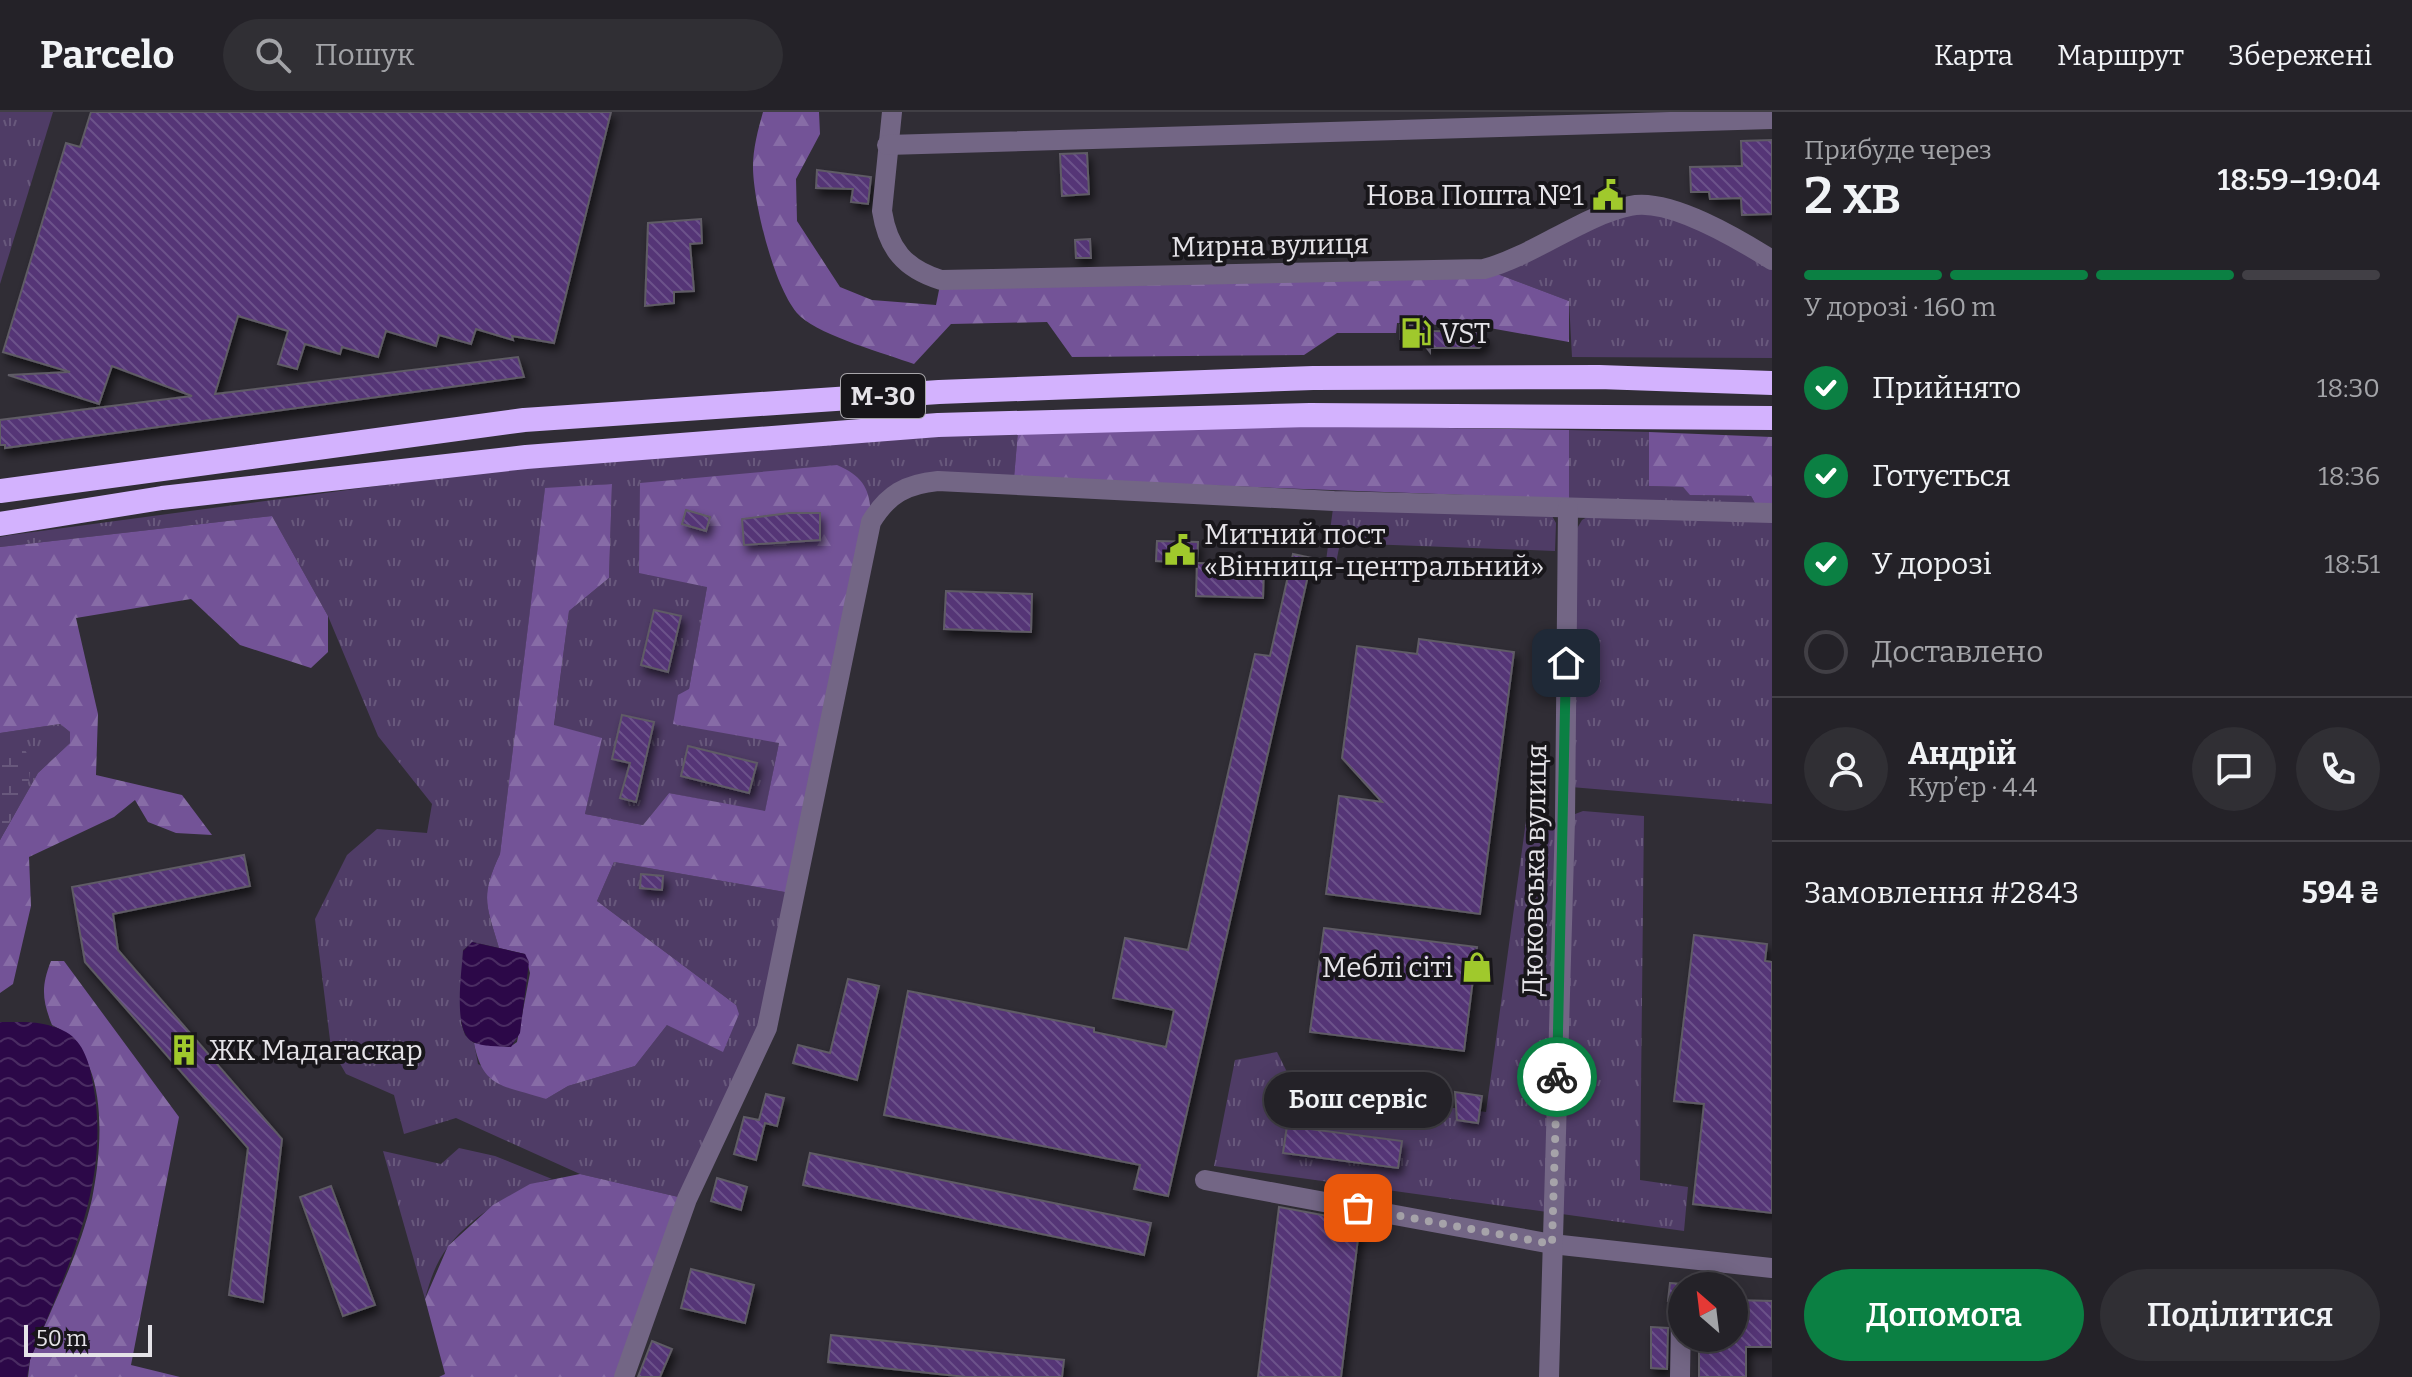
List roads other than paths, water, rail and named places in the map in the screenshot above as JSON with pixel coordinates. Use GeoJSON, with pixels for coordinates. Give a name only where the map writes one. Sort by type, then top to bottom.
{"type":"FeatureCollection","features":[{"type":"Feature","properties":{"kind":"highway","name":"М-30"},"geometry":{"type":"LineString","coordinates":[[0,491],[524,420],[939,392],[1329,378],[1599,377],[1772,383]]}},
{"type":"Feature","properties":{"kind":"highway","name":"М-30"},"geometry":{"type":"LineString","coordinates":[[0,524],[162,498],[526,457],[938,425],[1310,415],[1772,418]]}},
{"type":"Feature","properties":{"kind":"street","name":"Мирна вулиця"},"geometry":{"type":"LineString","coordinates":[[892,112],[882,211],[888,238],[909,267],[941,280],[1484,269],[1522,257],[1633,205],[1669,209],[1772,260]]}},
{"type":"Feature","properties":{"kind":"street"},"geometry":{"type":"LineString","coordinates":[[887,145],[1772,119]]}},
{"type":"Feature","properties":{"kind":"street"},"geometry":{"type":"LineString","coordinates":[[624,1377],[687,1199],[767,1028],[871,522],[884,502],[902,488],[938,481],[1334,501],[1772,513]]}},
{"type":"Feature","properties":{"kind":"street","name":"Дюковська вулиця"},"geometry":{"type":"LineString","coordinates":[[1549,1377],[1565,820],[1568,508]]}},
{"type":"Feature","properties":{"kind":"street"},"geometry":{"type":"LineString","coordinates":[[1205,1180],[1552,1244],[1772,1268]]}},
{"type":"Feature","properties":{"kind":"street"},"geometry":{"type":"LineString","coordinates":[[1680,1352],[1680,1377]]}},
{"type":"Feature","properties":{"kind":"water"},"geometry":{"type":"Polygon","coordinates":[[[472,942],[525,954],[529,962],[520,1033],[511,1047],[473,1042],[462,1027],[463,951],[472,942]]]}},
{"type":"Feature","properties":{"kind":"water"},"geometry":{"type":"Polygon","coordinates":[[[0,1022],[42,1024],[72,1036],[88,1062],[97,1121],[91,1192],[82,1226],[30,1360],[27,1377],[0,1377],[0,1022]]]}},
{"type":"Feature","properties":{"kind":"place","name":"Нова Пошта №1"},"geometry":{"type":"Point","coordinates":[1608,195]}},
{"type":"Feature","properties":{"kind":"place","name":"VST"},"geometry":{"type":"Point","coordinates":[1416,333]}},
{"type":"Feature","properties":{"kind":"place","name":"Митний пост «Вінниця-центральний»"},"geometry":{"type":"Point","coordinates":[1180,550]}},
{"type":"Feature","properties":{"kind":"place","name":"Меблі сіті"},"geometry":{"type":"Point","coordinates":[1477,967]}},
{"type":"Feature","properties":{"kind":"place","name":"ЖК Мадагаскар"},"geometry":{"type":"Point","coordinates":[184,1050]}},
{"type":"Feature","properties":{"kind":"place","name":"Бош сервіс"},"geometry":{"type":"Point","coordinates":[1358,1208]}}]}
